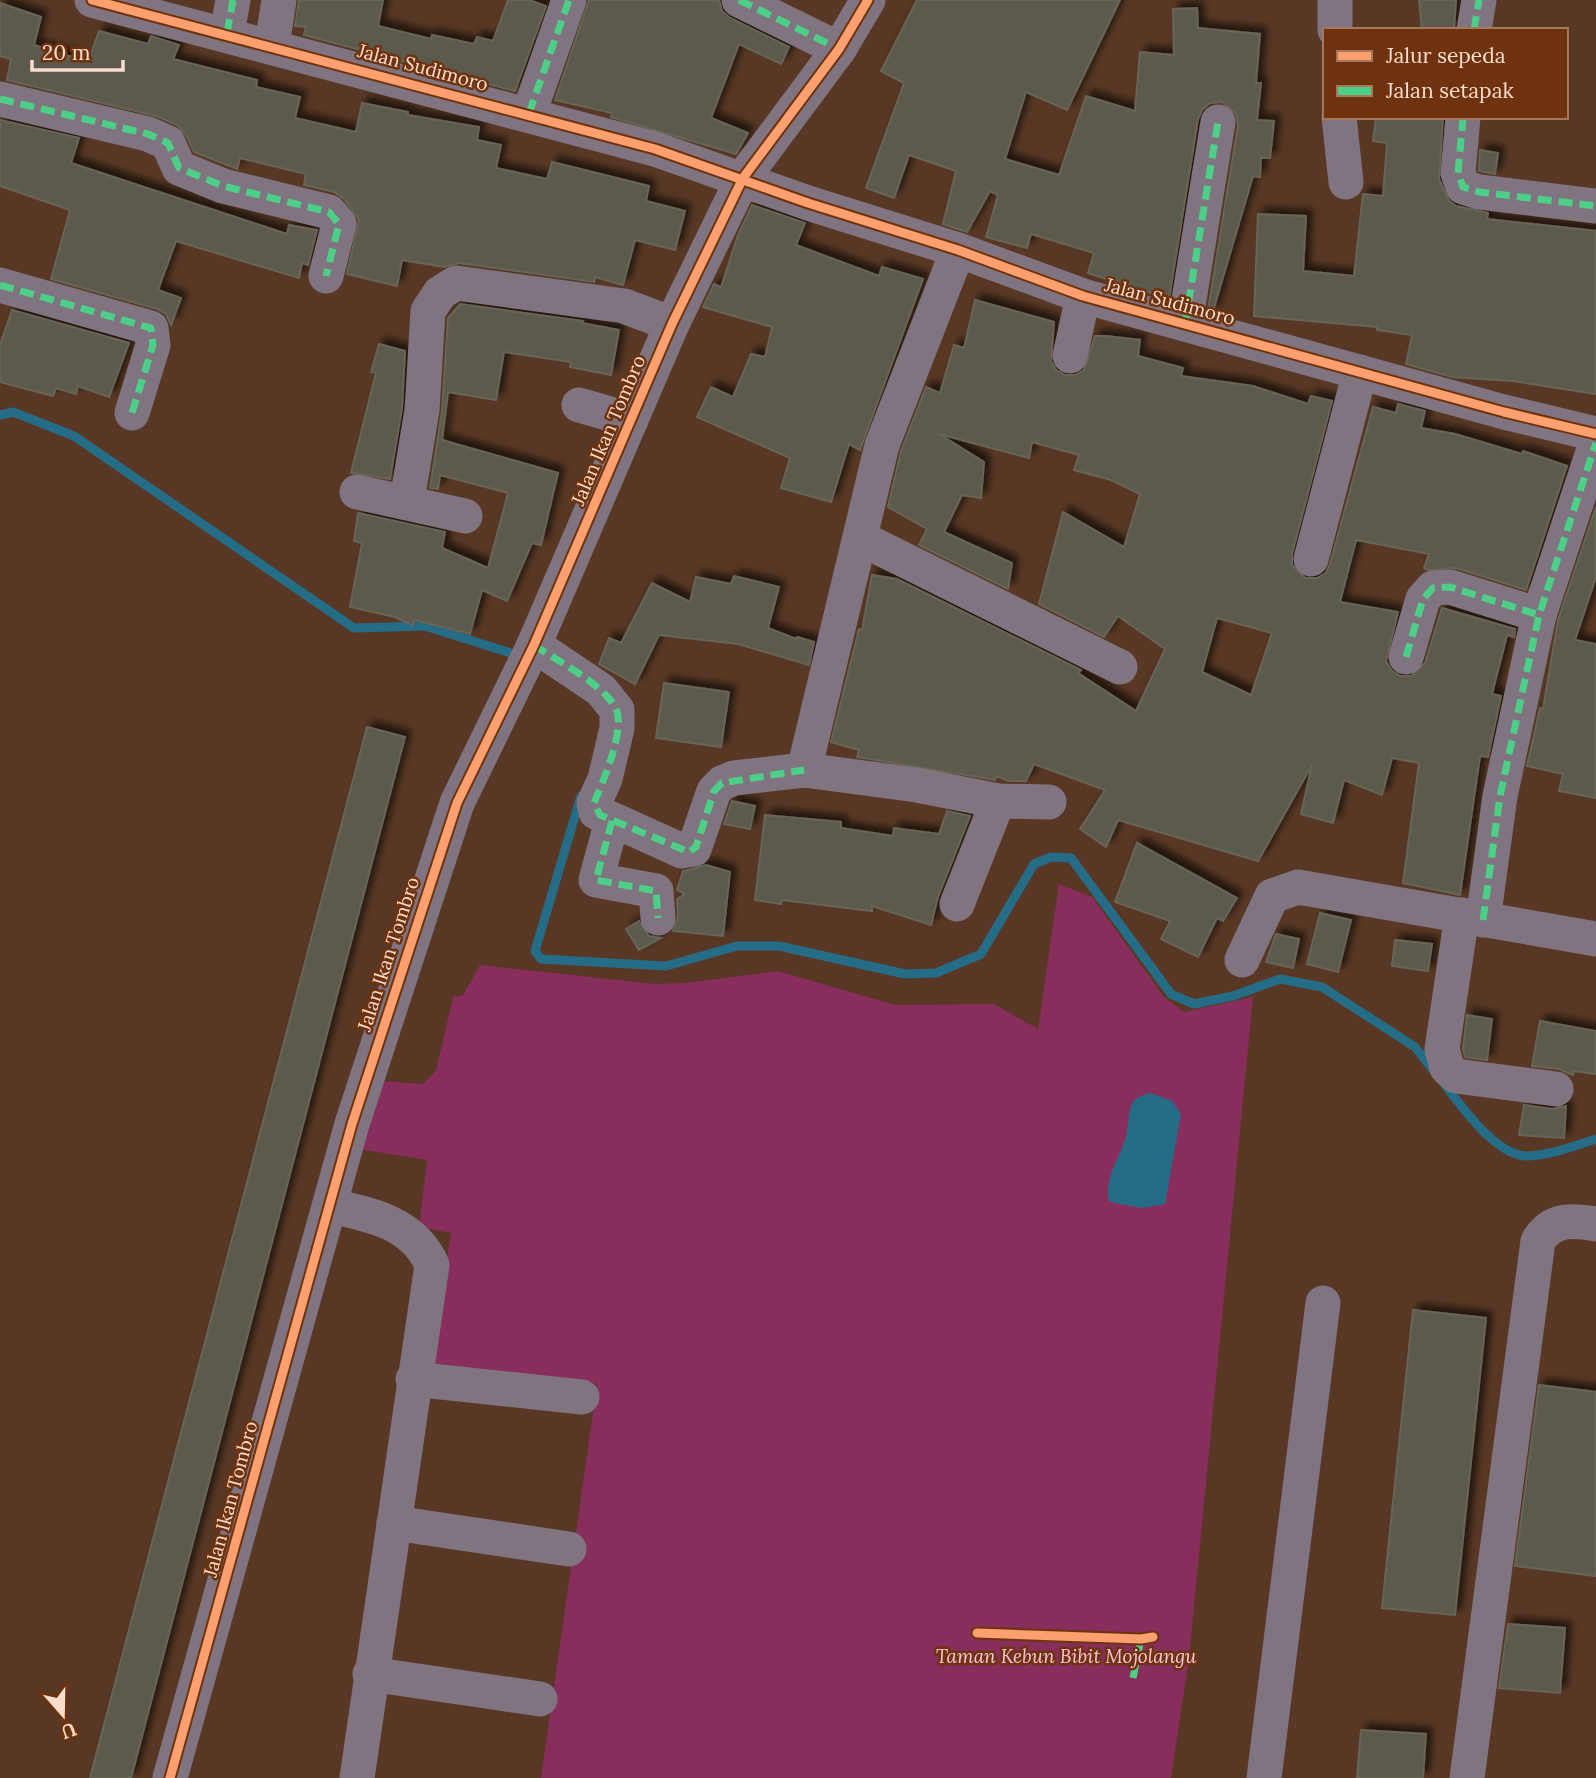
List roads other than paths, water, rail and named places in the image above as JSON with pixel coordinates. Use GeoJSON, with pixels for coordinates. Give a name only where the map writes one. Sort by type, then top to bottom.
{"type":"FeatureCollection","features":[{"type":"Feature","properties":{"kind":"street","name":"Jalan Sudimoro"},"geometry":{"type":"LineString","coordinates":[[92,0],[230,17],[272,45],[655,149],[808,203],[958,250],[1083,296],[1596,434]]}},
{"type":"Feature","properties":{"kind":"street"},"geometry":{"type":"LineString","coordinates":[[272,45],[279,0]]}},
{"type":"Feature","properties":{"kind":"street"},"geometry":{"type":"LineString","coordinates":[[529,113],[569,0]]}},
{"type":"Feature","properties":{"kind":"street"},"geometry":{"type":"LineString","coordinates":[[739,0],[839,49]]}},
{"type":"Feature","properties":{"kind":"street"},"geometry":{"type":"LineString","coordinates":[[743,178],[839,49],[868,0]]}},
{"type":"Feature","properties":{"kind":"street"},"geometry":{"type":"LineString","coordinates":[[1335,0],[1335,28]]}},
{"type":"Feature","properties":{"kind":"street"},"geometry":{"type":"LineString","coordinates":[[1475,28],[1479,0]]}},
{"type":"Feature","properties":{"kind":"street"},"geometry":{"type":"LineString","coordinates":[[0,99],[148,134],[168,142],[179,168],[223,186],[329,212],[339,224],[326,276]]}},
{"type":"Feature","properties":{"kind":"street"},"geometry":{"type":"LineString","coordinates":[[1339,119],[1346,182]]}},
{"type":"Feature","properties":{"kind":"street"},"geometry":{"type":"LineString","coordinates":[[1464,119],[1458,173],[1463,187],[1479,192],[1596,206]]}},
{"type":"Feature","properties":{"kind":"street"},"geometry":{"type":"LineString","coordinates":[[1185,324],[1217,121]]}},
{"type":"Feature","properties":{"kind":"street","name":"Jalan Ikan Tombro"},"geometry":{"type":"LineString","coordinates":[[170,1778],[384,1019],[457,803],[534,645],[672,324],[743,178]]}},
{"type":"Feature","properties":{"kind":"street"},"geometry":{"type":"LineString","coordinates":[[804,770],[880,457],[958,250]]}},
{"type":"Feature","properties":{"kind":"street"},"geometry":{"type":"LineString","coordinates":[[407,501],[422,410],[428,311],[444,289],[456,283],[624,306],[672,324]]}},
{"type":"Feature","properties":{"kind":"street"},"geometry":{"type":"LineString","coordinates":[[0,285],[151,328],[153,345],[132,413]]}},
{"type":"Feature","properties":{"kind":"street"},"geometry":{"type":"LineString","coordinates":[[1070,356],[1083,296]]}},
{"type":"Feature","properties":{"kind":"street"},"geometry":{"type":"LineString","coordinates":[[1311,559],[1360,372]]}},
{"type":"Feature","properties":{"kind":"street"},"geometry":{"type":"LineString","coordinates":[[579,405],[631,420]]}},
{"type":"Feature","properties":{"kind":"street"},"geometry":{"type":"LineString","coordinates":[[1556,1089],[1456,1076],[1447,1068],[1442,1049],[1499,808],[1539,615],[1596,443]]}},
{"type":"Feature","properties":{"kind":"street"},"geometry":{"type":"LineString","coordinates":[[356,492],[407,501],[465,516]]}},
{"type":"Feature","properties":{"kind":"street"},"geometry":{"type":"LineString","coordinates":[[860,538],[1120,667]]}},
{"type":"Feature","properties":{"kind":"street"},"geometry":{"type":"LineString","coordinates":[[1406,657],[1423,599],[1433,587],[1450,587],[1539,615]]}},
{"type":"Feature","properties":{"kind":"street"},"geometry":{"type":"LineString","coordinates":[[534,645],[601,690],[617,710],[617,728],[605,779],[594,806],[600,815],[689,852],[696,847],[715,791],[722,783],[804,770],[917,785],[998,801],[1049,802]]}},
{"type":"Feature","properties":{"kind":"street"},"geometry":{"type":"LineString","coordinates":[[957,904],[998,801]]}},
{"type":"Feature","properties":{"kind":"street"},"geometry":{"type":"LineString","coordinates":[[612,821],[596,880],[656,891],[658,918]]}},
{"type":"Feature","properties":{"kind":"street"},"geometry":{"type":"LineString","coordinates":[[1242,960],[1265,907],[1272,896],[1284,889],[1305,888],[1596,939]]}},
{"type":"Feature","properties":{"kind":"street"},"geometry":{"type":"LineString","coordinates":[[330,1206],[384,1219],[403,1230],[428,1256],[432,1265],[413,1378],[357,1778]]}},
{"type":"Feature","properties":{"kind":"street"},"geometry":{"type":"LineString","coordinates":[[1468,1778],[1538,1241],[1545,1229],[1562,1221],[1596,1224]]}},
{"type":"Feature","properties":{"kind":"street"},"geometry":{"type":"LineString","coordinates":[[1264,1778],[1323,1303]]}},
{"type":"Feature","properties":{"kind":"street"},"geometry":{"type":"LineString","coordinates":[[413,1378],[582,1397]]}},
{"type":"Feature","properties":{"kind":"street"},"geometry":{"type":"LineString","coordinates":[[394,1523],[569,1549]]}},
{"type":"Feature","properties":{"kind":"street"},"geometry":{"type":"LineString","coordinates":[[370,1674],[540,1699]]}},
{"type":"Feature","properties":{"kind":"water"},"geometry":{"type":"Polygon","coordinates":[[[1150,1093],[1172,1101],[1181,1114],[1165,1204],[1142,1208],[1114,1203],[1109,1201],[1109,1184],[1126,1137],[1131,1107],[1138,1098],[1150,1093]]]}},
{"type":"Feature","properties":{"kind":"waterway"},"geometry":{"type":"LineString","coordinates":[[0,415],[13,412],[74,436],[354,628],[425,626],[520,656]]}},
{"type":"Feature","properties":{"kind":"waterway"},"geometry":{"type":"LineString","coordinates":[[581,796],[535,951],[541,959],[666,966],[737,946],[779,946],[905,974],[936,973],[981,954],[1034,864],[1051,857],[1071,858],[1171,994],[1194,1004],[1233,996],[1280,979],[1322,987],[1415,1047],[1433,1070]]}},
{"type":"Feature","properties":{"kind":"waterway"},"geometry":{"type":"LineString","coordinates":[[1444,1084],[1481,1129],[1516,1154],[1545,1154],[1596,1139]]}},
{"type":"Feature","properties":{"kind":"park label","name":"Taman Kebun Bibit Mojolangu"},"geometry":{"type":"Point","coordinates":[1066,1656]}}]}
